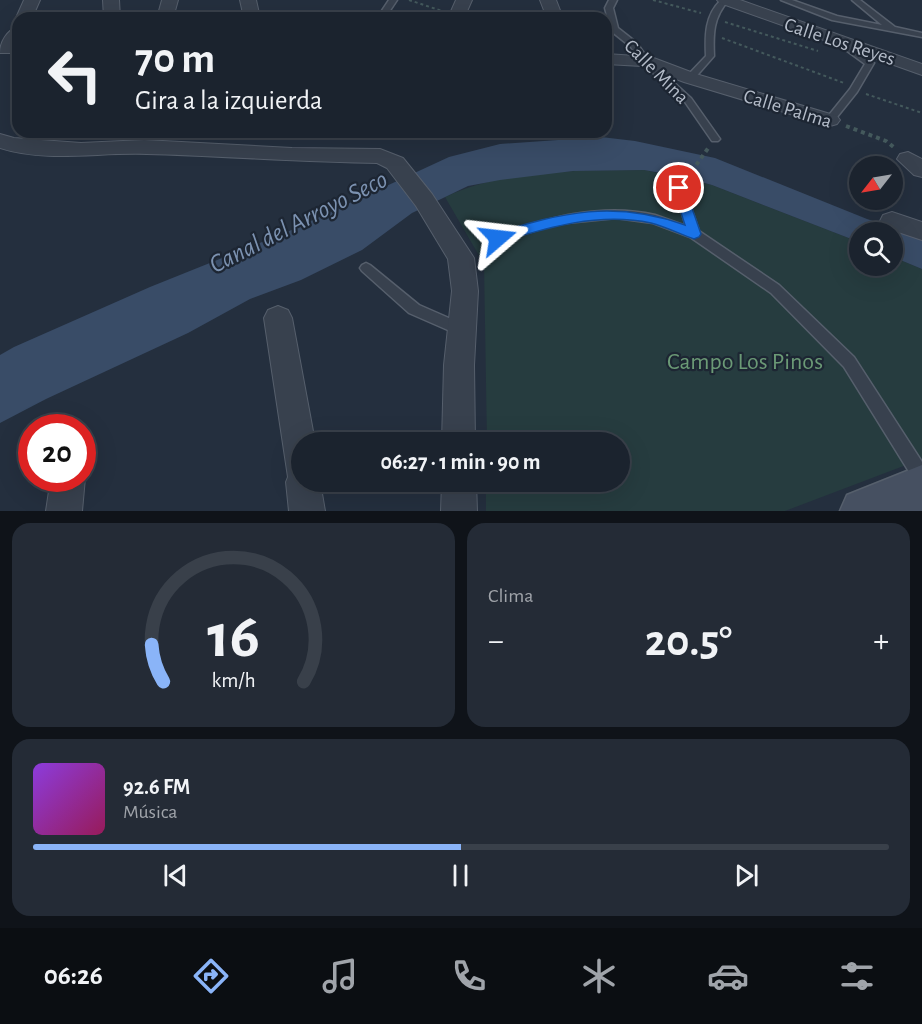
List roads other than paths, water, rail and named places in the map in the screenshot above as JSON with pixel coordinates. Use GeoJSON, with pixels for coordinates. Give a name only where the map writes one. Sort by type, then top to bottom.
{"type":"FeatureCollection","features":[{"type":"Feature","properties":{"kind":"street","name":"Calle Los Reyes"},"geometry":{"type":"LineString","coordinates":[[725,0],[822,36],[922,69]]}},
{"type":"Feature","properties":{"kind":"street","name":"Calle Palma"},"geometry":{"type":"LineString","coordinates":[[612,59],[645,61],[690,78],[830,120]]}},
{"type":"Feature","properties":{"kind":"street"},"geometry":{"type":"LineString","coordinates":[[6,143],[81,150],[142,140],[292,155],[380,156],[395,163],[424,200],[461,258],[465,291],[459,432]]}},
{"type":"Feature","properties":{"kind":"street"},"geometry":{"type":"LineString","coordinates":[[892,221],[922,231]]}},
{"type":"Feature","properties":{"kind":"street"},"geometry":{"type":"LineString","coordinates":[[278,318],[297,432]]}},
{"type":"Feature","properties":{"kind":"street"},"geometry":{"type":"LineString","coordinates":[[863,511],[922,488]]}},
{"type":"Feature","properties":{"kind":"street"},"geometry":{"type":"LineString","coordinates":[[64,511],[66,492]]}},
{"type":"Feature","properties":{"kind":"street"},"geometry":{"type":"LineString","coordinates":[[304,492],[307,511]]}},
{"type":"Feature","properties":{"kind":"street"},"geometry":{"type":"LineString","coordinates":[[459,492],[459,511]]}},
{"type":"Feature","properties":{"kind":"lane"},"geometry":{"type":"LineString","coordinates":[[690,78],[710,56],[711,17],[716,7],[725,0]]}},
{"type":"Feature","properties":{"kind":"lane"},"geometry":{"type":"LineString","coordinates":[[785,0],[835,18],[922,35]]}},
{"type":"Feature","properties":{"kind":"lane"},"geometry":{"type":"LineString","coordinates":[[856,0],[893,30]]}},
{"type":"Feature","properties":{"kind":"lane"},"geometry":{"type":"LineString","coordinates":[[822,36],[835,18]]}},
{"type":"Feature","properties":{"kind":"lane","name":"Calle Mina"},"geometry":{"type":"LineString","coordinates":[[612,21],[614,29],[634,45],[645,61],[688,100],[715,140]]}},
{"type":"Feature","properties":{"kind":"lane"},"geometry":{"type":"LineString","coordinates":[[830,120],[855,88],[870,63],[842,43]]}},
{"type":"Feature","properties":{"kind":"lane"},"geometry":{"type":"LineString","coordinates":[[679,188],[694,234]]}},
{"type":"Feature","properties":{"kind":"lane"},"geometry":{"type":"LineString","coordinates":[[498,238],[556,220],[616,214],[654,219],[694,234],[775,289],[849,362],[922,477]]}},
{"type":"Feature","properties":{"kind":"lane"},"geometry":{"type":"LineString","coordinates":[[366,268],[414,309],[462,330]]}},
{"type":"Feature","properties":{"kind":"water"},"geometry":{"type":"Polygon","coordinates":[[[587,138],[635,141],[715,158],[876,222],[849,222],[849,238],[712,185],[644,170],[573,171],[468,186],[412,213],[362,250],[301,280],[250,299],[188,333],[0,423],[0,355],[150,287],[287,232],[449,157],[500,144],[587,138]]]}},
{"type":"Feature","properties":{"kind":"water"},"geometry":{"type":"Polygon","coordinates":[[[903,231],[922,237],[922,269],[903,261],[903,231]]]}},
{"type":"Feature","properties":{"kind":"water label","name":"Canal del Arroyo Seco"},"geometry":{"type":"Point","coordinates":[298,221]}},
{"type":"Feature","properties":{"kind":"park label","name":"Campo Los Pinos"},"geometry":{"type":"Point","coordinates":[745,361]}}]}
